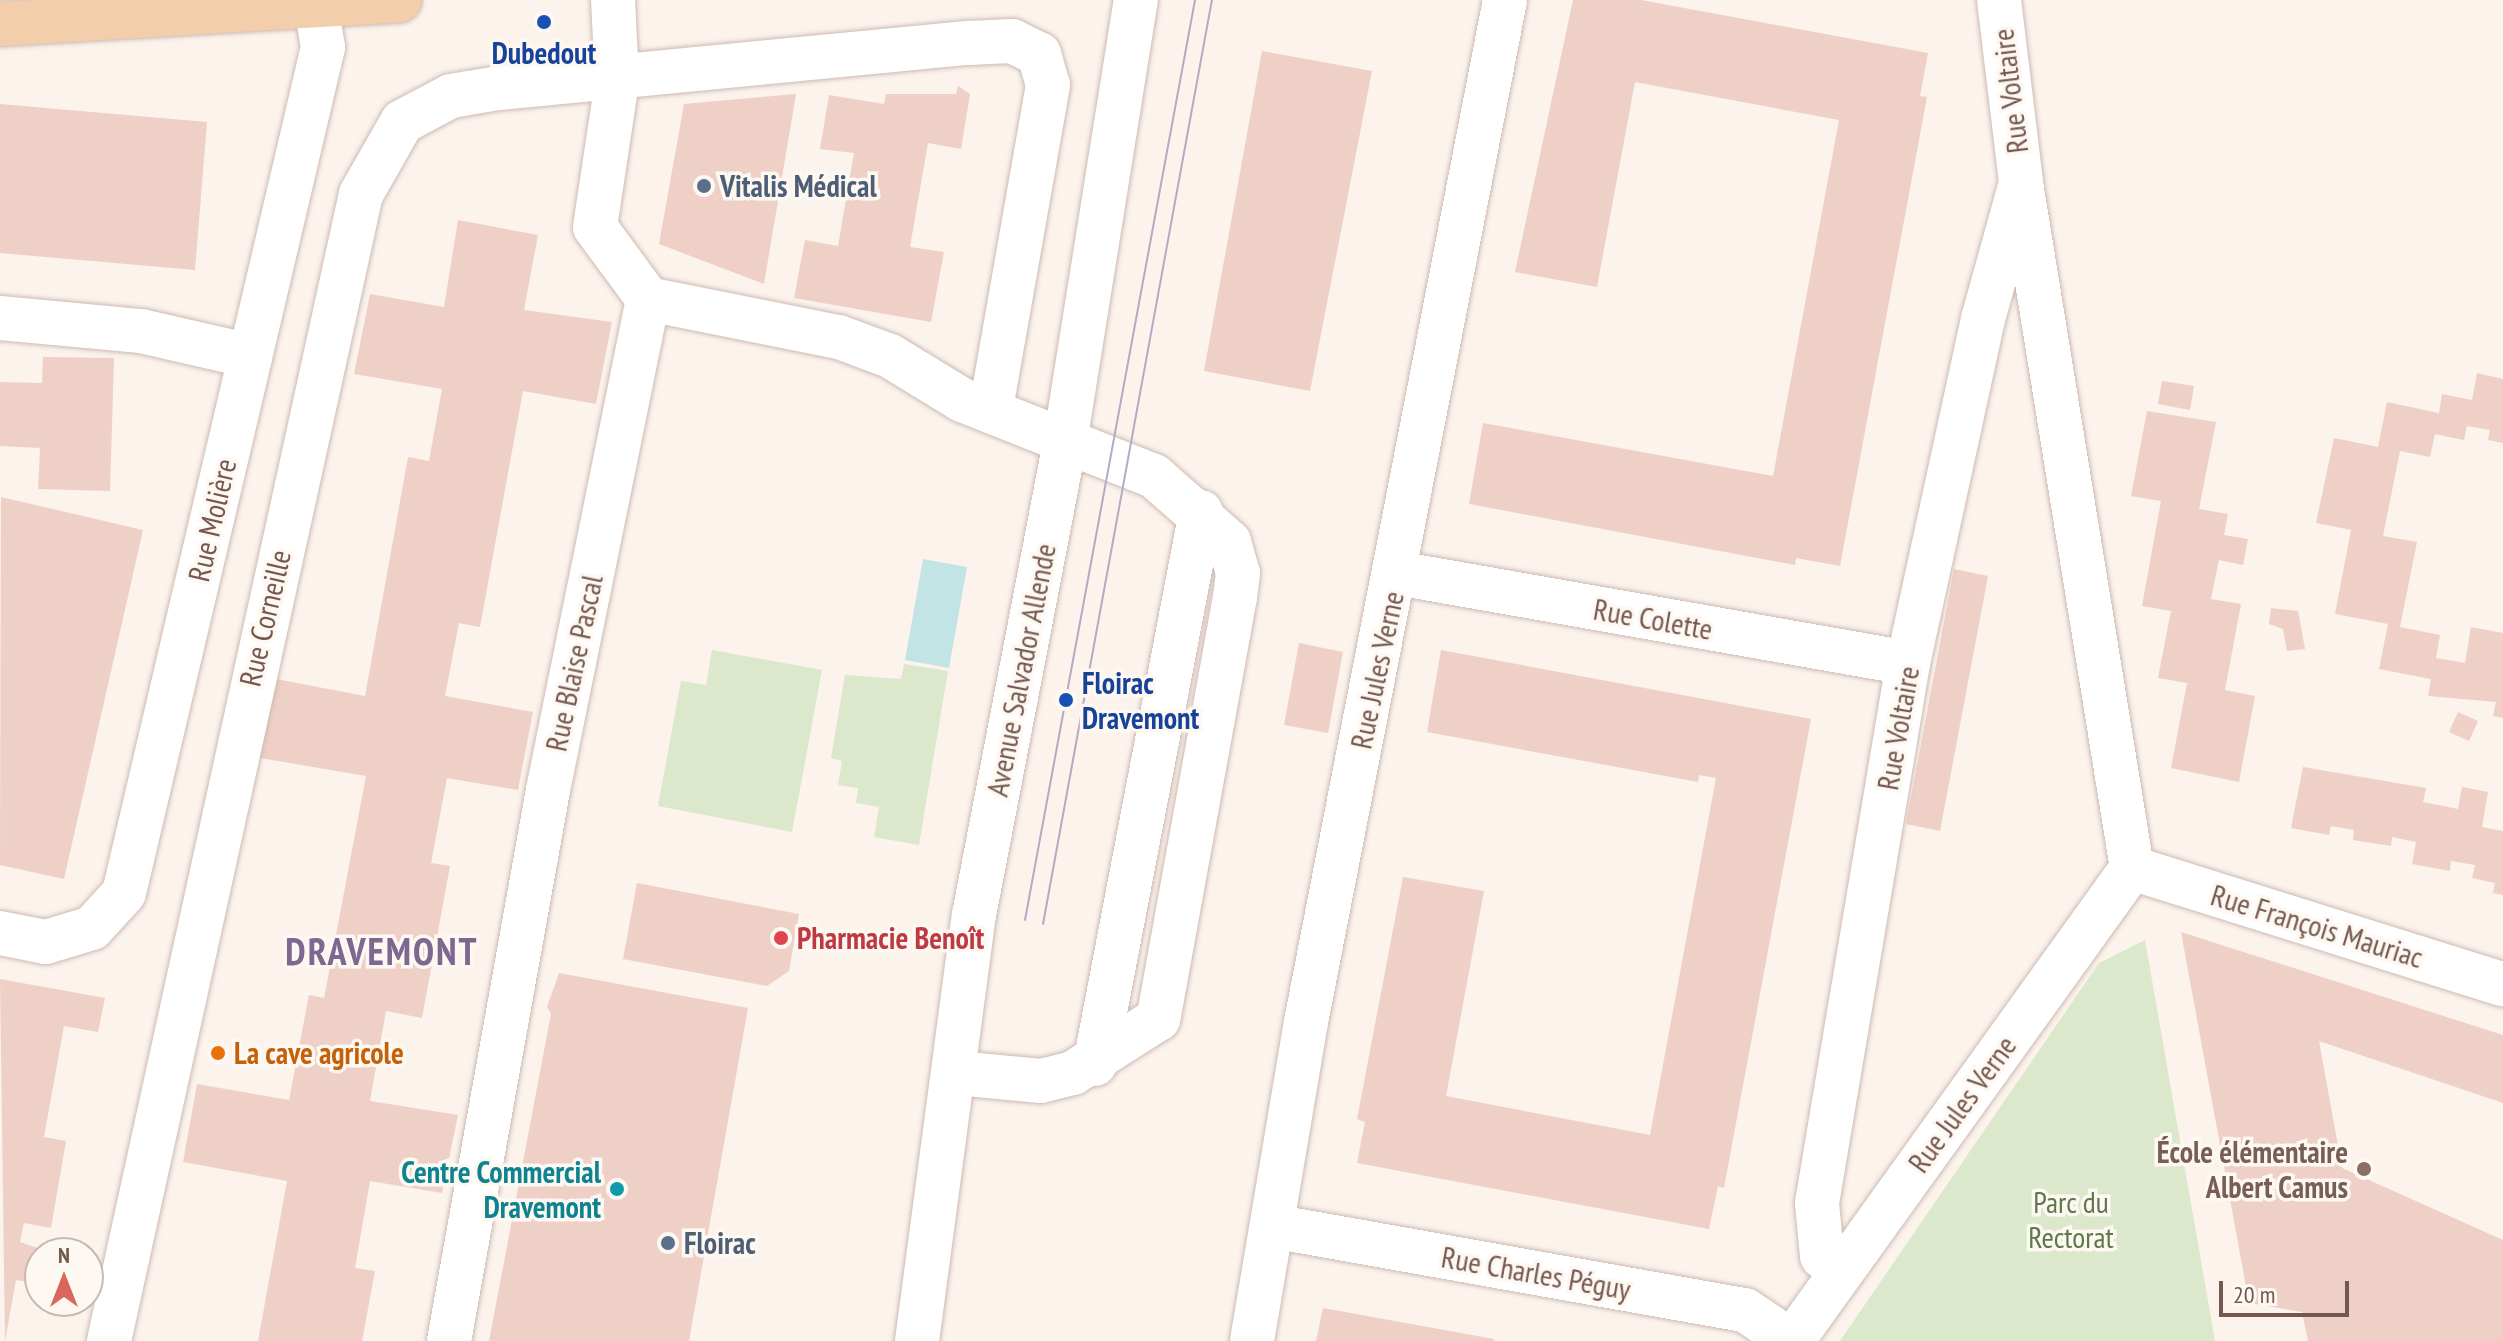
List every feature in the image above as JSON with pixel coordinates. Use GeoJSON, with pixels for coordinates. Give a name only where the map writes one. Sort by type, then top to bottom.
{"type":"FeatureCollection","features":[{"type":"Feature","properties":{"kind":"main road"},"geometry":{"type":"LineString","coordinates":[[0,24],[399,0]]}},
{"type":"Feature","properties":{"kind":"street"},"geometry":{"type":"LineString","coordinates":[[613,0],[617,81],[595,227],[648,299],[839,337],[991,409],[1066,436],[1154,476],[1201,512],[1229,542],[1238,573],[1161,1007],[1143,1033],[1095,1064],[1041,1081],[956,1073]]}},
{"type":"Feature","properties":{"kind":"street","name":"Avenue Salvador Allende"},"geometry":{"type":"LineString","coordinates":[[917,1341],[956,1073],[974,915],[1066,436],[1136,0]]}},
{"type":"Feature","properties":{"kind":"street","name":"Rue Jules Verne"},"geometry":{"type":"LineString","coordinates":[[1252,1341],[1505,0]]}},
{"type":"Feature","properties":{"kind":"street","name":"Rue Voltaire"},"geometry":{"type":"LineString","coordinates":[[1996,1],[2021,183],[2132,868]]}},
{"type":"Feature","properties":{"kind":"street","name":"Rue Molière"},"geometry":{"type":"LineString","coordinates":[[0,933],[46,942],[92,928],[124,893],[323,47],[316,7]]}},
{"type":"Feature","properties":{"kind":"street","name":"Rue Corneille"},"geometry":{"type":"LineString","coordinates":[[109,1341],[361,194],[402,122],[451,96],[970,43],[1012,41],[1039,54],[1048,85],[991,409]]}},
{"type":"Feature","properties":{"kind":"street","name":"Rue Voltaire"},"geometry":{"type":"LineString","coordinates":[[1841,1271],[1822,1256],[1817,1203],[1908,663],[1983,319],[2021,183]]}},
{"type":"Feature","properties":{"kind":"street","name":"Rue Blaise Pascal"},"geometry":{"type":"LineString","coordinates":[[449,1341],[548,790],[648,299]]}},
{"type":"Feature","properties":{"kind":"street"},"geometry":{"type":"LineString","coordinates":[[0,318],[141,331],[250,356]]}},
{"type":"Feature","properties":{"kind":"street","name":"Rue Colette"},"geometry":{"type":"LineString","coordinates":[[1397,573],[1908,663]]}},
{"type":"Feature","properties":{"kind":"street","name":"Rue Jules Verne"},"geometry":{"type":"LineString","coordinates":[[1792,1341],[2132,868]]}},
{"type":"Feature","properties":{"kind":"street","name":"Rue François Mauriac"},"geometry":{"type":"LineString","coordinates":[[2132,868],[2503,984]]}},
{"type":"Feature","properties":{"kind":"street","name":"Rue Charles Péguy"},"geometry":{"type":"LineString","coordinates":[[1272,1226],[1745,1310],[1792,1341]]}},
{"type":"Feature","properties":{"kind":"green space"},"geometry":{"type":"Polygon","coordinates":[[[712,650],[822,670],[792,832],[658,806],[681,681],[706,685],[712,650]]]}},
{"type":"Feature","properties":{"kind":"green space"},"geometry":{"type":"Polygon","coordinates":[[[904,664],[948,671],[919,845],[874,837],[879,807],[856,803],[858,788],[838,785],[842,761],[831,758],[845,675],[901,679],[904,664]]]}},
{"type":"Feature","properties":{"kind":"green space","name":"Parc du Rectorat"},"geometry":{"type":"Polygon","coordinates":[[[2145,940],[2215,1341],[1840,1341],[2099,963],[2145,940]]]}},
{"type":"Feature","properties":{"kind":"water"},"geometry":{"type":"Polygon","coordinates":[[[923,559],[967,567],[949,668],[905,660],[923,559]]]}},
{"type":"Feature","properties":{"kind":"building"},"geometry":{"type":"Polygon","coordinates":[[[1573,0],[1641,0],[1928,53],[1920,96],[1927,97],[1840,566],[1796,558],[1795,565],[1469,504],[1483,423],[1773,476],[1839,120],[1635,82],[1597,287],[1515,272],[1573,0]]]}},
{"type":"Feature","properties":{"kind":"building"},"geometry":{"type":"Polygon","coordinates":[[[1262,51],[1372,71],[1310,391],[1204,371],[1262,51]]]}},
{"type":"Feature","properties":{"kind":"building"},"geometry":{"type":"Polygon","coordinates":[[[958,86],[970,94],[961,149],[928,143],[910,247],[944,252],[931,322],[794,298],[805,240],[838,246],[854,153],[820,149],[829,95],[884,104],[886,94],[956,94],[958,86]]]}},
{"type":"Feature","properties":{"kind":"building"},"geometry":{"type":"Polygon","coordinates":[[[796,94],[764,284],[659,244],[684,104],[796,94]]]}},
{"type":"Feature","properties":{"kind":"building"},"geometry":{"type":"Polygon","coordinates":[[[0,104],[207,122],[195,270],[0,253],[0,104]]]}},
{"type":"Feature","properties":{"kind":"building"},"geometry":{"type":"Polygon","coordinates":[[[458,220],[538,235],[524,310],[612,322],[596,404],[523,391],[480,627],[459,623],[445,696],[533,712],[518,790],[447,778],[431,863],[450,866],[422,1018],[386,1011],[370,1101],[458,1115],[442,1193],[370,1181],[355,1268],[375,1271],[362,1341],[258,1341],[287,1181],[183,1162],[197,1084],[289,1100],[309,995],[324,998],[366,776],[260,758],[276,679],[365,696],[408,457],[429,461],[442,389],[354,374],[370,294],[444,307],[458,220]]]}},
{"type":"Feature","properties":{"kind":"building"},"geometry":{"type":"Polygon","coordinates":[[[43,357],[114,358],[110,491],[38,489],[40,448],[0,446],[0,382],[42,383],[43,357]]]}},
{"type":"Feature","properties":{"kind":"building"},"geometry":{"type":"Polygon","coordinates":[[[2477,373],[2503,379],[2503,443],[2488,440],[2490,430],[2467,426],[2464,440],[2435,434],[2430,457],[2400,451],[2383,536],[2417,542],[2400,627],[2440,635],[2436,658],[2465,663],[2471,627],[2503,633],[2503,718],[2493,716],[2496,702],[2428,696],[2431,679],[2379,669],[2388,624],[2335,614],[2351,530],[2316,523],[2334,438],[2378,447],[2387,402],[2439,413],[2442,394],[2472,400],[2477,373]]]}},
{"type":"Feature","properties":{"kind":"building"},"geometry":{"type":"Polygon","coordinates":[[[2162,381],[2194,386],[2190,410],[2158,404],[2162,381]]]}},
{"type":"Feature","properties":{"kind":"building"},"geometry":{"type":"Polygon","coordinates":[[[2147,411],[2216,422],[2199,509],[2228,514],[2224,535],[2248,539],[2243,565],[2219,560],[2211,599],[2241,604],[2225,690],[2255,696],[2239,782],[2171,768],[2187,683],[2158,678],[2171,611],[2142,606],[2161,501],[2131,496],[2147,411]]]}},
{"type":"Feature","properties":{"kind":"building"},"geometry":{"type":"Polygon","coordinates":[[[1,497],[143,530],[64,879],[0,865],[1,497]]]}},
{"type":"Feature","properties":{"kind":"building"},"geometry":{"type":"Polygon","coordinates":[[[1954,569],[1988,576],[1940,831],[1906,824],[1954,569]]]}},
{"type":"Feature","properties":{"kind":"building"},"geometry":{"type":"Polygon","coordinates":[[[2271,608],[2298,611],[2305,649],[2287,651],[2283,629],[2269,624],[2271,608]]]}},
{"type":"Feature","properties":{"kind":"building"},"geometry":{"type":"Polygon","coordinates":[[[1299,643],[1343,652],[1328,733],[1284,725],[1299,643]]]}},
{"type":"Feature","properties":{"kind":"building"},"geometry":{"type":"Polygon","coordinates":[[[1441,650],[1811,719],[1724,1188],[1718,1186],[1709,1229],[1357,1163],[1365,1122],[1357,1119],[1403,877],[1484,891],[1446,1096],[1650,1135],[1716,778],[1699,775],[1698,782],[1427,732],[1441,650]]]}},
{"type":"Feature","properties":{"kind":"building"},"geometry":{"type":"Polygon","coordinates":[[[2458,712],[2478,721],[2469,741],[2449,732],[2458,712]]]}},
{"type":"Feature","properties":{"kind":"building"},"geometry":{"type":"Polygon","coordinates":[[[2303,767],[2426,788],[2423,802],[2458,809],[2462,787],[2488,792],[2482,827],[2503,831],[2503,895],[2493,893],[2495,883],[2472,878],[2475,865],[2451,861],[2450,871],[2412,864],[2416,842],[2392,837],[2391,846],[2353,840],[2354,830],[2331,826],[2329,835],[2291,828],[2303,767]]]}},
{"type":"Feature","properties":{"kind":"building"},"geometry":{"type":"Polygon","coordinates":[[[637,883],[799,914],[789,971],[767,986],[623,959],[637,883]]]}},
{"type":"Feature","properties":{"kind":"building","name":"École élémentaire Albert Camus"},"geometry":{"type":"Polygon","coordinates":[[[2181,932],[2503,1035],[2503,1103],[2319,1041],[2342,1168],[2503,1240],[2503,1341],[2308,1341],[2302,1312],[2249,1303],[2181,932]]]}},
{"type":"Feature","properties":{"kind":"building","name":"Centre Commercial Dravemont"},"geometry":{"type":"Polygon","coordinates":[[[559,973],[748,1008],[689,1341],[489,1341],[551,1014],[547,1007],[559,973]]]}},
{"type":"Feature","properties":{"kind":"building"},"geometry":{"type":"Polygon","coordinates":[[[0,979],[105,998],[98,1032],[64,1026],[44,1137],[66,1141],[51,1228],[24,1223],[20,1242],[24,1243],[24,1281],[16,1280],[5,1341],[0,979]]]}},
{"type":"Feature","properties":{"kind":"building"},"geometry":{"type":"Polygon","coordinates":[[[1323,1308],[1494,1339],[1494,1341],[1316,1341],[1323,1308]]]}},
{"type":"Feature","properties":{"kind":"tram line"},"geometry":{"type":"LineString","coordinates":[[1025,920],[1195,0]]}},
{"type":"Feature","properties":{"kind":"tram line"},"geometry":{"type":"LineString","coordinates":[[1043,924],[1212,0]]}},
{"type":"Feature","properties":{"kind":"place","name":"Dubedout"},"geometry":{"type":"Point","coordinates":[544,22]}},
{"type":"Feature","properties":{"kind":"place","name":"Vitalis Médical"},"geometry":{"type":"Point","coordinates":[704,186]}},
{"type":"Feature","properties":{"kind":"place","name":"Floirac Dravemont"},"geometry":{"type":"Point","coordinates":[1066,700]}},
{"type":"Feature","properties":{"kind":"place","name":"Pharmacie Benoît"},"geometry":{"type":"Point","coordinates":[781,938]}},
{"type":"Feature","properties":{"kind":"place","name":"La cave agricole"},"geometry":{"type":"Point","coordinates":[218,1053]}},
{"type":"Feature","properties":{"kind":"place","name":"École élémentaire Albert Camus"},"geometry":{"type":"Point","coordinates":[2364,1169]}},
{"type":"Feature","properties":{"kind":"place","name":"Centre Commercial Dravemont"},"geometry":{"type":"Point","coordinates":[617,1189]}},
{"type":"Feature","properties":{"kind":"place","name":"Floirac"},"geometry":{"type":"Point","coordinates":[668,1243]}},
{"type":"Feature","properties":{"kind":"district","name":"DRAVEMONT"},"geometry":{"type":"Point","coordinates":[382,951]}}]}
